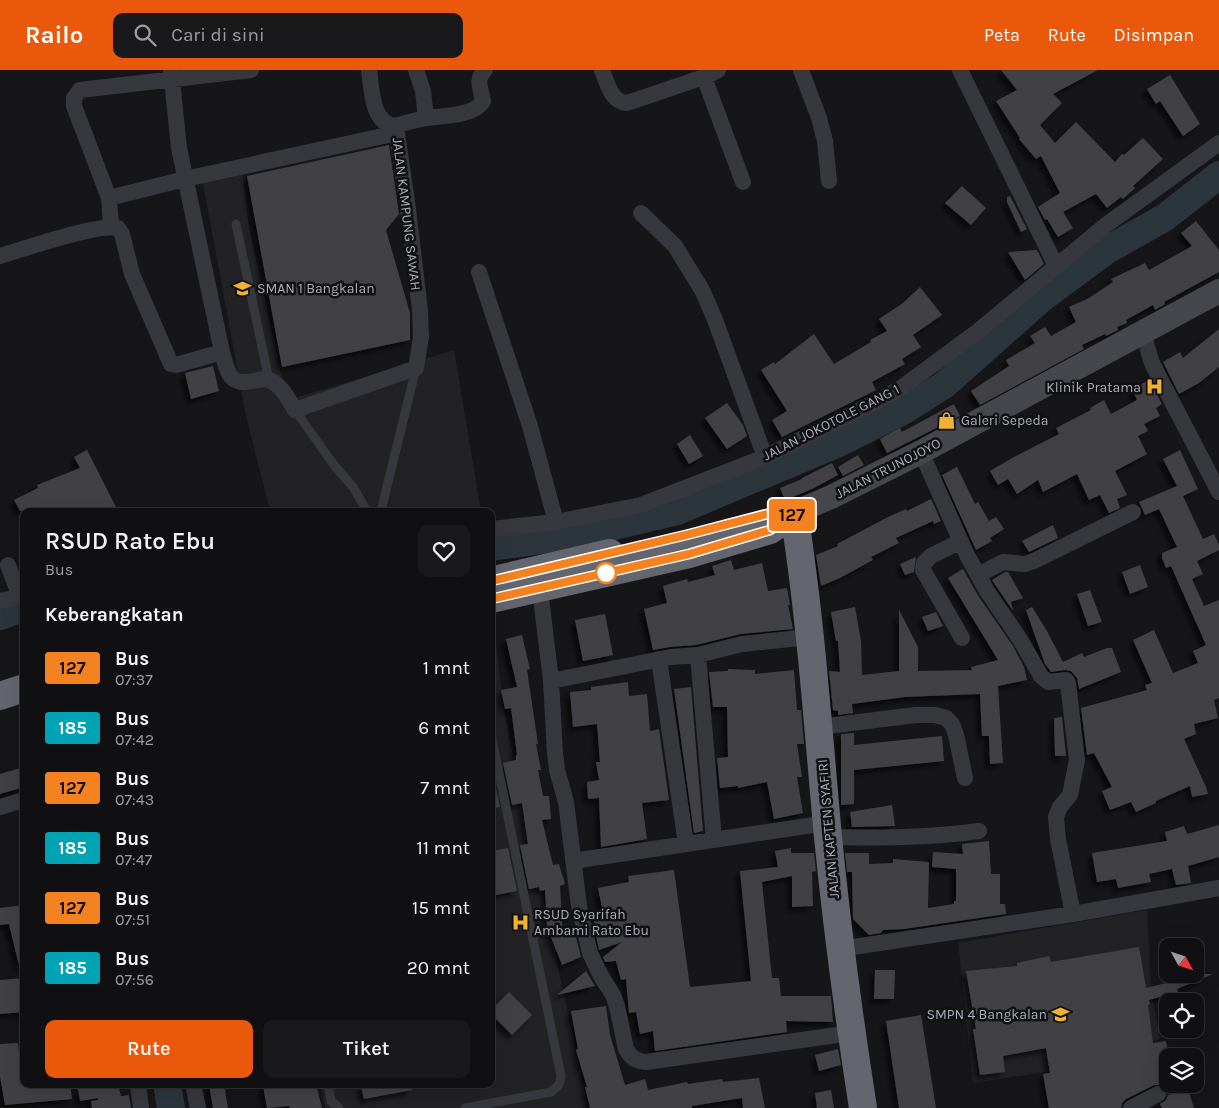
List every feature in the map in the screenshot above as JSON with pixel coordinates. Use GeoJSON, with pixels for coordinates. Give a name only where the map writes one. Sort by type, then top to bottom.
{"type":"FeatureCollection","features":[{"type":"Feature","properties":{"kind":"highway","name":"JALAN KAPTEN SYAFIRI"},"geometry":{"type":"LineString","coordinates":[[794,513],[800,550],[819,727],[840,949],[863,1108]]}},
{"type":"Feature","properties":{"kind":"highway"},"geometry":{"type":"LineString","coordinates":[[495,580],[767,514],[794,513]]}},
{"type":"Feature","properties":{"kind":"highway"},"geometry":{"type":"LineString","coordinates":[[495,598],[689,554],[770,530],[794,513]]}},
{"type":"Feature","properties":{"kind":"highway"},"geometry":{"type":"LineString","coordinates":[[5,705],[20,692]]}},
{"type":"Feature","properties":{"kind":"main road","name":"JALAN TRUNOJOYO"},"geometry":{"type":"LineString","coordinates":[[794,513],[831,497],[921,452],[1219,292]]}},
{"type":"Feature","properties":{"kind":"street"},"geometry":{"type":"LineString","coordinates":[[111,226],[109,198],[74,106],[74,98],[80,90],[171,74],[251,70]]}},
{"type":"Feature","properties":{"kind":"street"},"geometry":{"type":"LineString","coordinates":[[369,70],[378,113],[382,121],[396,129]]}},
{"type":"Feature","properties":{"kind":"street"},"geometry":{"type":"LineString","coordinates":[[416,70],[423,91],[426,118]]}},
{"type":"Feature","properties":{"kind":"street","name":"JALAN KAMPUNG SAWAH"},"geometry":{"type":"LineString","coordinates":[[416,368],[421,337],[420,310],[396,129],[426,118],[463,113],[479,106],[483,100],[478,80],[485,70]]}},
{"type":"Feature","properties":{"kind":"street"},"geometry":{"type":"LineString","coordinates":[[602,70],[614,98],[620,103],[627,103],[711,74],[743,182]]}},
{"type":"Feature","properties":{"kind":"street"},"geometry":{"type":"LineString","coordinates":[[800,70],[819,118],[825,141],[829,181]]}},
{"type":"Feature","properties":{"kind":"street"},"geometry":{"type":"LineString","coordinates":[[960,70],[1056,266]]}},
{"type":"Feature","properties":{"kind":"street"},"geometry":{"type":"LineString","coordinates":[[171,74],[179,148],[222,352],[229,375],[233,380],[238,382],[269,380],[277,385],[295,410],[416,368]]}},
{"type":"Feature","properties":{"kind":"street"},"geometry":{"type":"LineString","coordinates":[[109,198],[396,129]]}},
{"type":"Feature","properties":{"kind":"street","name":"JALAN JOKOTOLE GANG 1"},"geometry":{"type":"LineString","coordinates":[[495,529],[556,522],[641,505],[765,457],[872,404],[901,388],[976,332],[1106,225],[1219,143]]}},
{"type":"Feature","properties":{"kind":"street"},"geometry":{"type":"LineString","coordinates":[[641,213],[674,246],[702,290],[714,317],[765,457]]}},
{"type":"Feature","properties":{"kind":"street"},"geometry":{"type":"LineString","coordinates":[[0,256],[80,233],[111,226],[118,228],[122,234],[132,274],[171,364],[176,366],[222,352]]}},
{"type":"Feature","properties":{"kind":"street"},"geometry":{"type":"LineString","coordinates":[[479,272],[530,426],[556,522]]}},
{"type":"Feature","properties":{"kind":"street"},"geometry":{"type":"LineString","coordinates":[[1143,333],[1152,363],[1219,492]]}},
{"type":"Feature","properties":{"kind":"street"},"geometry":{"type":"LineString","coordinates":[[921,452],[978,575],[1021,641],[1041,676],[1048,682],[1066,680],[1068,683],[1077,760],[1070,794],[1060,807],[1056,817],[1058,838],[1073,914]]}},
{"type":"Feature","properties":{"kind":"street"},"geometry":{"type":"LineString","coordinates":[[978,575],[1003,562],[1025,564],[1133,512]]}},
{"type":"Feature","properties":{"kind":"street"},"geometry":{"type":"LineString","coordinates":[[961,541],[931,556],[924,563],[923,570],[962,638]]}},
{"type":"Feature","properties":{"kind":"street"},"geometry":{"type":"LineString","coordinates":[[8,565],[20,592]]}},
{"type":"Feature","properties":{"kind":"street"},"geometry":{"type":"LineString","coordinates":[[540,589],[551,681],[557,770],[566,802],[579,906],[590,953],[613,995],[626,1049],[630,1056],[637,1061],[646,1062],[852,1034]]}},
{"type":"Feature","properties":{"kind":"street"},"geometry":{"type":"LineString","coordinates":[[0,601],[20,596]]}},
{"type":"Feature","properties":{"kind":"street"},"geometry":{"type":"LineString","coordinates":[[551,681],[659,659],[698,655],[742,644],[809,637]]}},
{"type":"Feature","properties":{"kind":"street"},"geometry":{"type":"LineString","coordinates":[[698,655],[714,840]]}},
{"type":"Feature","properties":{"kind":"street"},"geometry":{"type":"LineString","coordinates":[[659,659],[686,844]]}},
{"type":"Feature","properties":{"kind":"street"},"geometry":{"type":"LineString","coordinates":[[819,727],[916,715],[935,715],[946,718],[952,724],[956,734],[964,778]]}},
{"type":"Feature","properties":{"kind":"street"},"geometry":{"type":"LineString","coordinates":[[0,807],[20,801]]}},
{"type":"Feature","properties":{"kind":"street"},"geometry":{"type":"LineString","coordinates":[[573,861],[714,840],[828,830],[891,839],[943,836],[980,831]]}},
{"type":"Feature","properties":{"kind":"street"},"geometry":{"type":"LineString","coordinates":[[840,949],[1073,914],[1219,888]]}},
{"type":"Feature","properties":{"kind":"street"},"geometry":{"type":"LineString","coordinates":[[138,1088],[141,1108]]}},
{"type":"Feature","properties":{"kind":"street"},"geometry":{"type":"LineString","coordinates":[[194,1088],[198,1108]]}},
{"type":"Feature","properties":{"kind":"street"},"geometry":{"type":"LineString","coordinates":[[1132,1108],[1158,1094]]}},
{"type":"Feature","properties":{"kind":"lane"},"geometry":{"type":"LineString","coordinates":[[236,224],[269,380]]}},
{"type":"Feature","properties":{"kind":"lane"},"geometry":{"type":"LineString","coordinates":[[382,508],[416,368]]}},
{"type":"Feature","properties":{"kind":"lane"},"geometry":{"type":"LineString","coordinates":[[295,410],[334,465],[353,487],[365,508]]}},
{"type":"Feature","properties":{"kind":"lane"},"geometry":{"type":"LineString","coordinates":[[465,1108],[551,1092],[559,1085],[562,1076],[495,753]]}},
{"type":"Feature","properties":{"kind":"lane"},"geometry":{"type":"LineString","coordinates":[[329,1088],[331,1101],[339,1108]]}},
{"type":"Feature","properties":{"kind":"shaded area","name":"SMAN 1 Bangkalan"},"geometry":{"type":"Polygon","coordinates":[[[243,173],[249,227],[281,372],[285,401],[454,350],[480,508],[269,508],[246,416],[202,178],[243,173]]]}},
{"type":"Feature","properties":{"kind":"shaded area","name":"RSUD Syarifah Ambami Rato Ebu"},"geometry":{"type":"Polygon","coordinates":[[[495,633],[503,705],[588,1108],[325,1108],[321,1088],[495,1088],[495,633]]]}},
{"type":"Feature","properties":{"kind":"shaded area","name":"SMPN 4 Bangkalan"},"geometry":{"type":"Polygon","coordinates":[[[1147,910],[1151,990],[1160,1039],[1116,1049],[1071,1068],[973,1083],[958,943],[1147,910]]]}},
{"type":"Feature","properties":{"kind":"building"},"geometry":{"type":"Polygon","coordinates":[[[1001,70],[1098,70],[1053,94],[1062,103],[1040,125],[1055,143],[1076,122],[1115,162],[1122,154],[1124,155],[1143,138],[1163,159],[1133,186],[1135,188],[1123,199],[1121,197],[1107,208],[1096,194],[1063,212],[1073,228],[1058,237],[1038,207],[1060,193],[1041,156],[1036,159],[1019,139],[996,101],[1017,90],[1001,70]]]}},
{"type":"Feature","properties":{"kind":"building"},"geometry":{"type":"Polygon","coordinates":[[[1170,75],[1200,124],[1183,136],[1160,101],[1156,104],[1147,89],[1170,75]]]}},
{"type":"Feature","properties":{"kind":"building"},"geometry":{"type":"Polygon","coordinates":[[[389,145],[399,214],[386,230],[410,313],[410,340],[282,367],[247,176],[389,145]]]}},
{"type":"Feature","properties":{"kind":"building"},"geometry":{"type":"Polygon","coordinates":[[[962,186],[986,208],[971,225],[945,203],[962,186]]]}},
{"type":"Feature","properties":{"kind":"building"},"geometry":{"type":"Polygon","coordinates":[[[1010,196],[1027,229],[1021,232],[1007,202],[1007,197],[1010,196]]]}},
{"type":"Feature","properties":{"kind":"building"},"geometry":{"type":"Polygon","coordinates":[[[1196,221],[1219,250],[1219,272],[1164,302],[1165,304],[1155,310],[1153,305],[1126,320],[1127,323],[1117,327],[1118,330],[1082,345],[1084,349],[980,405],[971,391],[1009,366],[1006,360],[1035,343],[1030,336],[1045,327],[1051,336],[1076,322],[1069,307],[1089,298],[1113,282],[1111,279],[1145,263],[1149,270],[1192,246],[1181,233],[1196,221]]]}},
{"type":"Feature","properties":{"kind":"building"},"geometry":{"type":"Polygon","coordinates":[[[1037,250],[1044,264],[1025,280],[1008,252],[1037,250]]]}},
{"type":"Feature","properties":{"kind":"building"},"geometry":{"type":"Polygon","coordinates":[[[920,287],[942,315],[913,335],[921,347],[902,359],[905,364],[872,382],[876,390],[782,437],[772,420],[787,411],[761,370],[774,362],[775,364],[814,334],[834,364],[887,331],[879,319],[903,303],[920,287]]]}},
{"type":"Feature","properties":{"kind":"building"},"geometry":{"type":"Polygon","coordinates":[[[1219,329],[1219,367],[1199,383],[1179,394],[1163,362],[1180,352],[1183,358],[1219,329]]]}},
{"type":"Feature","properties":{"kind":"building"},"geometry":{"type":"Polygon","coordinates":[[[213,366],[219,391],[191,399],[185,373],[213,366]]]}},
{"type":"Feature","properties":{"kind":"building"},"geometry":{"type":"Polygon","coordinates":[[[1149,380],[1162,404],[1156,408],[1160,416],[1144,424],[1148,431],[1138,436],[1147,454],[1115,471],[1127,495],[1117,499],[1120,508],[1109,513],[1100,495],[1089,500],[1077,474],[1043,492],[1038,480],[1017,494],[1008,479],[998,485],[990,471],[1059,434],[1056,428],[1091,410],[1090,408],[1104,400],[1111,414],[1137,400],[1132,389],[1149,380]]]}},
{"type":"Feature","properties":{"kind":"building"},"geometry":{"type":"Polygon","coordinates":[[[727,403],[743,425],[747,436],[727,449],[705,418],[727,403]]]}},
{"type":"Feature","properties":{"kind":"building"},"geometry":{"type":"Polygon","coordinates":[[[954,404],[960,416],[887,453],[880,439],[900,428],[902,432],[954,404]]]}},
{"type":"Feature","properties":{"kind":"building"},"geometry":{"type":"Polygon","coordinates":[[[690,435],[703,456],[689,464],[677,444],[690,435]]]}},
{"type":"Feature","properties":{"kind":"building"},"geometry":{"type":"Polygon","coordinates":[[[87,450],[116,508],[20,508],[20,511],[14,500],[38,488],[37,485],[80,468],[74,457],[87,450]]]}},
{"type":"Feature","properties":{"kind":"building"},"geometry":{"type":"Polygon","coordinates":[[[1180,450],[1198,489],[1183,496],[1203,539],[1214,534],[1219,545],[1219,550],[1197,561],[1203,574],[1192,579],[1204,606],[1219,600],[1219,698],[1214,700],[1218,718],[1194,724],[1196,734],[1184,739],[1208,794],[1192,797],[1190,786],[1136,812],[1131,802],[1110,810],[1102,791],[1112,787],[1094,753],[1087,755],[1081,708],[1147,690],[1145,685],[1152,683],[1133,640],[1154,630],[1173,673],[1198,663],[1193,651],[1206,645],[1171,566],[1166,568],[1162,558],[1162,553],[1177,547],[1159,509],[1145,515],[1139,502],[1177,486],[1163,459],[1180,450]]]}},
{"type":"Feature","properties":{"kind":"building"},"geometry":{"type":"Polygon","coordinates":[[[858,455],[864,465],[843,476],[838,467],[858,455]]]}},
{"type":"Feature","properties":{"kind":"building"},"geometry":{"type":"Polygon","coordinates":[[[832,463],[838,475],[812,489],[785,500],[780,488],[832,463]]]}},
{"type":"Feature","properties":{"kind":"building"},"geometry":{"type":"Polygon","coordinates":[[[957,467],[975,504],[978,502],[989,521],[996,517],[1004,529],[990,538],[992,541],[976,550],[942,475],[957,467]]]}},
{"type":"Feature","properties":{"kind":"building"},"geometry":{"type":"Polygon","coordinates":[[[931,499],[941,521],[934,524],[933,521],[896,538],[899,543],[871,557],[873,560],[821,586],[816,555],[838,546],[837,544],[890,516],[906,509],[907,511],[931,499]]]}},
{"type":"Feature","properties":{"kind":"building"},"geometry":{"type":"Polygon","coordinates":[[[1053,525],[1058,538],[1029,552],[1022,541],[1053,525]]]}},
{"type":"Feature","properties":{"kind":"building"},"geometry":{"type":"Polygon","coordinates":[[[916,557],[914,572],[905,575],[900,564],[916,557]]]}},
{"type":"Feature","properties":{"kind":"building"},"geometry":{"type":"Polygon","coordinates":[[[731,560],[734,570],[762,563],[768,591],[787,588],[793,629],[741,634],[696,645],[653,650],[644,609],[667,603],[663,586],[687,579],[688,582],[715,575],[712,566],[731,560]]]}},
{"type":"Feature","properties":{"kind":"building"},"geometry":{"type":"Polygon","coordinates":[[[1140,565],[1148,587],[1130,594],[1122,572],[1140,565]]]}},
{"type":"Feature","properties":{"kind":"building"},"geometry":{"type":"Polygon","coordinates":[[[963,569],[979,597],[1013,646],[1024,667],[1027,680],[998,686],[1003,763],[990,764],[989,736],[982,736],[980,694],[905,697],[852,704],[853,713],[838,715],[838,711],[833,710],[829,671],[840,672],[838,641],[836,641],[831,612],[855,607],[861,641],[862,675],[899,671],[899,610],[918,647],[918,671],[972,670],[971,667],[998,660],[948,578],[963,569]]]}},
{"type":"Feature","properties":{"kind":"building"},"geometry":{"type":"Polygon","coordinates":[[[1008,572],[1023,598],[1011,602],[1013,611],[992,580],[1008,572]]]}},
{"type":"Feature","properties":{"kind":"building"},"geometry":{"type":"Polygon","coordinates":[[[1090,590],[1102,622],[1088,626],[1077,594],[1090,590]]]}},
{"type":"Feature","properties":{"kind":"building"},"geometry":{"type":"Polygon","coordinates":[[[1032,607],[1063,662],[1082,653],[1084,657],[1107,648],[1112,648],[1121,672],[1079,689],[1077,678],[1071,671],[1051,672],[1045,664],[1026,610],[1032,607]]]}},
{"type":"Feature","properties":{"kind":"building"},"geometry":{"type":"Polygon","coordinates":[[[936,612],[943,626],[928,631],[922,617],[936,612]]]}},
{"type":"Feature","properties":{"kind":"building"},"geometry":{"type":"Polygon","coordinates":[[[605,614],[613,655],[583,661],[575,620],[605,614]]]}},
{"type":"Feature","properties":{"kind":"building"},"geometry":{"type":"Polygon","coordinates":[[[522,635],[530,669],[527,670],[541,770],[538,770],[543,796],[549,796],[551,819],[542,820],[553,865],[559,864],[565,884],[560,886],[563,938],[575,933],[581,957],[562,965],[547,927],[545,890],[540,891],[539,887],[529,889],[520,845],[528,844],[522,803],[512,805],[503,763],[516,760],[517,755],[511,708],[505,709],[501,690],[517,687],[506,639],[522,635]]]}},
{"type":"Feature","properties":{"kind":"building"},"geometry":{"type":"Polygon","coordinates":[[[728,669],[755,670],[755,674],[794,670],[797,710],[801,710],[804,744],[797,744],[802,777],[797,777],[803,813],[774,819],[767,782],[738,788],[738,786],[720,788],[717,758],[728,757],[727,707],[713,707],[709,672],[728,671],[728,669]]]}},
{"type":"Feature","properties":{"kind":"building"},"geometry":{"type":"Polygon","coordinates":[[[628,682],[629,696],[647,694],[650,731],[659,729],[669,800],[642,803],[647,839],[601,847],[599,798],[588,799],[587,782],[599,780],[596,762],[600,762],[597,724],[573,727],[570,692],[591,690],[591,687],[628,682]]]}},
{"type":"Feature","properties":{"kind":"building"},"geometry":{"type":"Polygon","coordinates":[[[691,687],[703,831],[694,833],[674,689],[691,687]]]}},
{"type":"Feature","properties":{"kind":"building"},"geometry":{"type":"Polygon","coordinates":[[[1062,717],[1066,756],[1055,756],[1054,718],[1062,717]]]}},
{"type":"Feature","properties":{"kind":"building"},"geometry":{"type":"Polygon","coordinates":[[[854,733],[854,745],[942,736],[944,761],[854,770],[854,804],[841,805],[841,734],[854,733]]]}},
{"type":"Feature","properties":{"kind":"building"},"geometry":{"type":"Polygon","coordinates":[[[20,768],[20,788],[0,794],[0,774],[20,768]]]}},
{"type":"Feature","properties":{"kind":"building"},"geometry":{"type":"Polygon","coordinates":[[[495,784],[500,807],[495,808],[495,784]]]}},
{"type":"Feature","properties":{"kind":"building"},"geometry":{"type":"Polygon","coordinates":[[[892,805],[895,826],[852,827],[850,812],[892,805]]]}},
{"type":"Feature","properties":{"kind":"building"},"geometry":{"type":"Polygon","coordinates":[[[1219,825],[1219,857],[1188,866],[1191,883],[1176,885],[1172,869],[1149,874],[1151,882],[1118,888],[1116,879],[1097,882],[1092,853],[1167,841],[1165,832],[1184,826],[1187,834],[1219,825]]]}},
{"type":"Feature","properties":{"kind":"building"},"geometry":{"type":"Polygon","coordinates":[[[989,841],[991,874],[1000,874],[1000,904],[1005,904],[1006,914],[904,929],[883,930],[881,933],[869,935],[853,919],[852,872],[847,872],[845,853],[869,853],[869,864],[893,863],[893,859],[929,862],[928,908],[954,904],[954,901],[956,901],[956,869],[932,867],[933,852],[963,854],[962,844],[989,841]]]}},
{"type":"Feature","properties":{"kind":"building"},"geometry":{"type":"Polygon","coordinates":[[[508,848],[517,891],[495,895],[495,850],[508,848]]]}},
{"type":"Feature","properties":{"kind":"building"},"geometry":{"type":"Polygon","coordinates":[[[791,848],[791,853],[814,853],[816,871],[812,872],[813,906],[792,907],[792,876],[762,882],[772,978],[779,978],[781,996],[831,996],[833,1022],[786,1021],[787,1032],[655,1051],[653,1031],[640,1034],[636,1012],[629,1013],[626,979],[621,980],[616,961],[605,962],[603,957],[622,942],[599,950],[594,918],[604,917],[598,888],[629,882],[628,876],[674,870],[690,987],[751,981],[740,871],[778,867],[775,851],[791,848]]]}},
{"type":"Feature","properties":{"kind":"building"},"geometry":{"type":"Polygon","coordinates":[[[20,906],[20,965],[9,924],[0,925],[0,908],[20,906]]]}},
{"type":"Feature","properties":{"kind":"building","name":"SMPN 4 Bangkalan"},"geometry":{"type":"Polygon","coordinates":[[[1139,947],[1146,988],[1166,983],[1191,983],[1177,989],[1178,992],[1159,993],[1159,997],[1149,1000],[1153,1043],[1166,1041],[1167,1048],[1159,1048],[1159,1085],[1154,1085],[1126,1099],[1122,1103],[1121,1108],[1049,1108],[1043,1074],[1050,1073],[1046,1048],[1003,1056],[1005,1072],[980,1075],[973,1029],[976,1029],[966,971],[1017,966],[1017,963],[1049,956],[1051,962],[1139,947]]]}},
{"type":"Feature","properties":{"kind":"building"},"geometry":{"type":"Polygon","coordinates":[[[875,970],[895,970],[894,999],[874,999],[875,970]]]}},
{"type":"Feature","properties":{"kind":"building"},"geometry":{"type":"Polygon","coordinates":[[[586,971],[595,986],[557,995],[586,971]]]}},
{"type":"Feature","properties":{"kind":"building","name":"SMPN 4 Bangkalan"},"geometry":{"type":"Polygon","coordinates":[[[1204,974],[1213,974],[1204,978],[1204,974]]]}},
{"type":"Feature","properties":{"kind":"building"},"geometry":{"type":"Polygon","coordinates":[[[20,978],[20,1012],[0,1014],[0,980],[20,978]]]}},
{"type":"Feature","properties":{"kind":"building"},"geometry":{"type":"Polygon","coordinates":[[[509,992],[532,1015],[512,1035],[495,1018],[495,1006],[509,992]]]}},
{"type":"Feature","properties":{"kind":"building"},"geometry":{"type":"Polygon","coordinates":[[[606,1006],[610,1035],[625,1085],[645,1079],[648,1090],[687,1082],[688,1084],[722,1079],[723,1082],[759,1078],[765,1108],[743,1108],[742,1098],[692,1106],[692,1108],[590,1108],[585,1087],[587,1087],[576,1050],[578,1049],[571,1011],[606,1006]]]}},
{"type":"Feature","properties":{"kind":"building"},"geometry":{"type":"Polygon","coordinates":[[[921,1015],[936,1108],[899,1108],[886,1021],[921,1015]]]}},
{"type":"Feature","properties":{"kind":"building"},"geometry":{"type":"Polygon","coordinates":[[[18,1043],[20,1088],[71,1088],[72,1099],[5,1105],[0,1076],[0,1044],[18,1043]]]}},
{"type":"Feature","properties":{"kind":"building"},"geometry":{"type":"Polygon","coordinates":[[[838,1049],[841,1065],[819,1071],[815,1055],[838,1049]]]}},
{"type":"Feature","properties":{"kind":"building"},"geometry":{"type":"Polygon","coordinates":[[[119,1088],[121,1096],[129,1095],[131,1108],[92,1108],[91,1101],[98,1100],[98,1098],[80,1101],[78,1089],[119,1088]]]}},
{"type":"Feature","properties":{"kind":"building"},"geometry":{"type":"Polygon","coordinates":[[[210,1088],[225,1088],[228,1108],[213,1108],[210,1088]]]}},
{"type":"Feature","properties":{"kind":"building"},"geometry":{"type":"Polygon","coordinates":[[[263,1088],[317,1088],[322,1108],[290,1108],[289,1106],[267,1108],[263,1088]]]}},
{"type":"Feature","properties":{"kind":"building"},"geometry":{"type":"Polygon","coordinates":[[[361,1088],[412,1088],[412,1090],[364,1099],[361,1088]]]}},
{"type":"Feature","properties":{"kind":"building"},"geometry":{"type":"Polygon","coordinates":[[[831,1090],[834,1108],[817,1108],[815,1093],[831,1090]]]}},
{"type":"Feature","properties":{"kind":"building"},"geometry":{"type":"Polygon","coordinates":[[[1189,1093],[1194,1108],[1162,1108],[1160,1104],[1166,1100],[1168,1095],[1189,1093]]]}},
{"type":"Feature","properties":{"kind":"waterway"},"geometry":{"type":"LineString","coordinates":[[495,546],[571,536],[677,511],[841,442],[903,411],[944,385],[1042,298],[1107,250],[1164,218],[1219,175]]}},
{"type":"Feature","properties":{"kind":"waterway"},"geometry":{"type":"LineString","coordinates":[[0,616],[20,610]]}},
{"type":"Feature","properties":{"kind":"waterway"},"geometry":{"type":"LineString","coordinates":[[168,1088],[171,1108]]}},
{"type":"Feature","properties":{"kind":"bus line","name":"127"},"geometry":{"type":"LineString","coordinates":[[495,580],[767,514],[794,513],[770,530],[689,554],[495,598]]}},
{"type":"Feature","properties":{"kind":"place","name":"SMAN 1 Bangkalan"},"geometry":{"type":"Point","coordinates":[243,288]}},
{"type":"Feature","properties":{"kind":"place","name":"Klinik Pratama"},"geometry":{"type":"Point","coordinates":[1155,387]}},
{"type":"Feature","properties":{"kind":"place","name":"Galeri Sepeda"},"geometry":{"type":"Point","coordinates":[947,420]}},
{"type":"Feature","properties":{"kind":"place","name":"RSUD Syarifah Ambami Rato Ebu"},"geometry":{"type":"Point","coordinates":[520,922]}},
{"type":"Feature","properties":{"kind":"place","name":"SMPN 4 Bangkalan"},"geometry":{"type":"Point","coordinates":[1061,1014]}}]}
